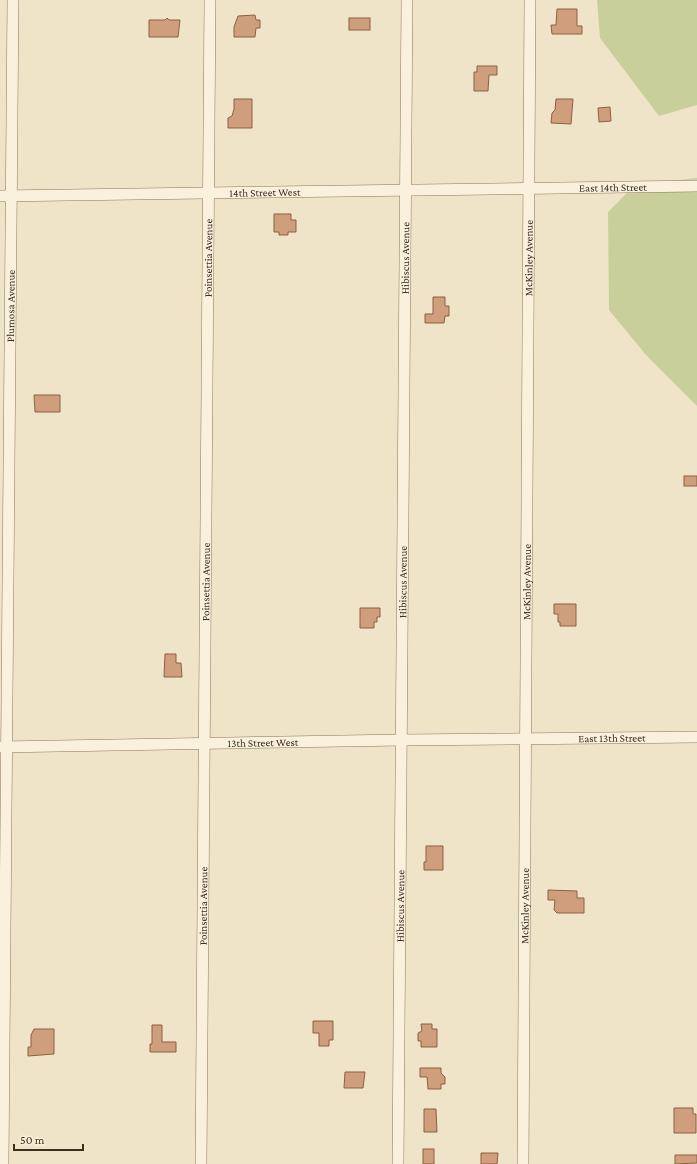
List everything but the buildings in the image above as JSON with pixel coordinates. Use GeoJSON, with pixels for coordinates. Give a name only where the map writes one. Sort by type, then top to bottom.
{"type":"FeatureCollection","features":[{"type":"Feature","properties":{"kind":"street","name":"Plumosa Avenue"},"geometry":{"type":"LineString","coordinates":[[3,1164],[3,747],[12,196],[13,0]]}},
{"type":"Feature","properties":{"kind":"street","name":"Poinsettia Avenue"},"geometry":{"type":"LineString","coordinates":[[201,1164],[210,0]]}},
{"type":"Feature","properties":{"kind":"street","name":"Hibiscus Avenue"},"geometry":{"type":"LineString","coordinates":[[398,1164],[407,0]]}},
{"type":"Feature","properties":{"kind":"street","name":"McKinley Avenue"},"geometry":{"type":"LineString","coordinates":[[523,1164],[530,0]]}},
{"type":"Feature","properties":{"kind":"street","name":"East 14th Street"},"geometry":{"type":"LineString","coordinates":[[529,188],[697,186]]}},
{"type":"Feature","properties":{"kind":"street","name":"14th Street West"},"geometry":{"type":"LineString","coordinates":[[0,196],[529,188]]}},
{"type":"Feature","properties":{"kind":"street","name":"East 13th Street"},"geometry":{"type":"LineString","coordinates":[[526,739],[697,737]]}},
{"type":"Feature","properties":{"kind":"street","name":"13th Street West"},"geometry":{"type":"LineString","coordinates":[[3,747],[526,739]]}},
{"type":"Feature","properties":{"kind":"green space"},"geometry":{"type":"Polygon","coordinates":[[[597,0],[697,0],[697,105],[659,116],[600,38],[597,0]]]}},
{"type":"Feature","properties":{"kind":"green space"},"geometry":{"type":"Polygon","coordinates":[[[697,178],[697,406],[646,355],[609,310],[608,212],[635,185],[697,178]]]}}]}
